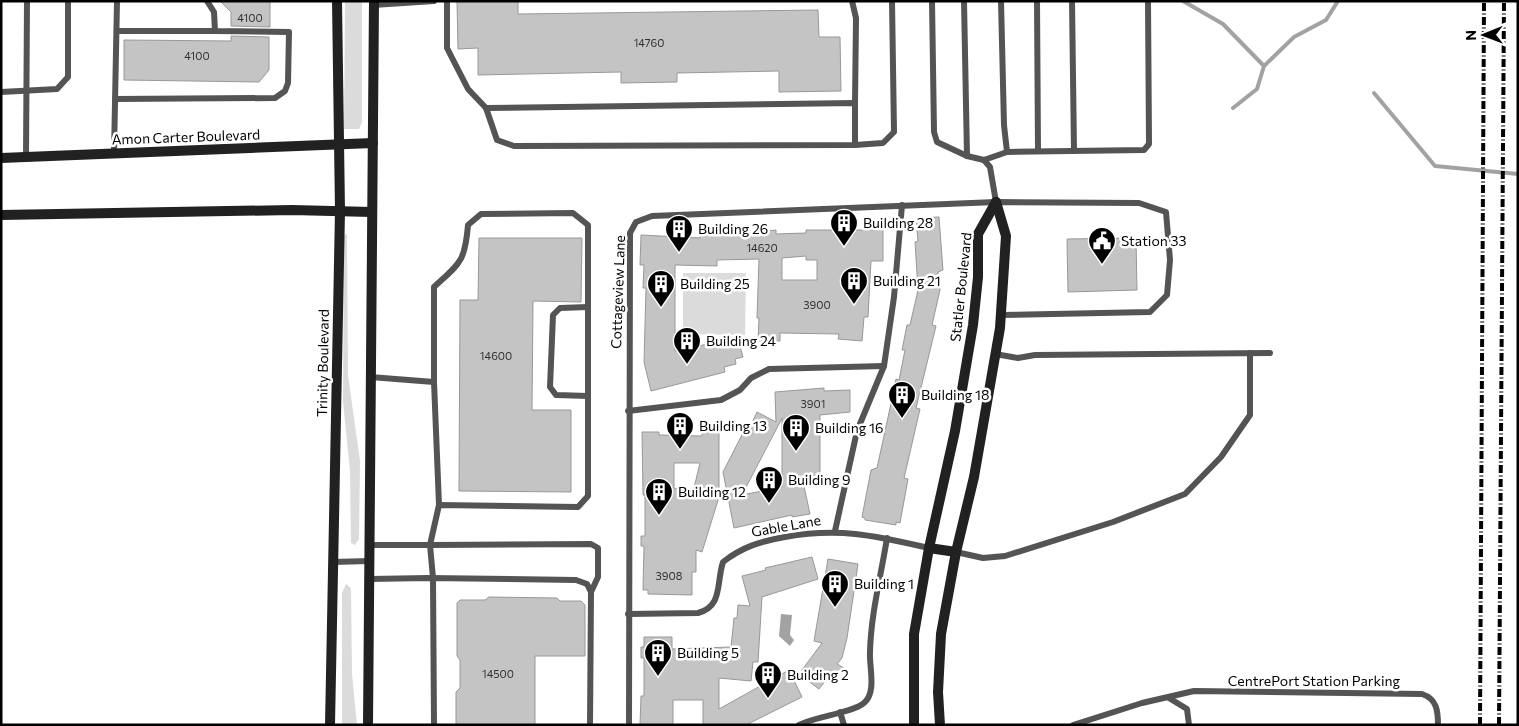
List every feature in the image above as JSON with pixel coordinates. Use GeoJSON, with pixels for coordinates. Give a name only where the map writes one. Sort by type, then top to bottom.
{"type":"FeatureCollection","features":[{"type":"Feature","properties":{"kind":"street","name":"Trinity Boulevard"},"geometry":{"type":"LineString","coordinates":[[330,725],[340,211],[337,1]]}},
{"type":"Feature","properties":{"kind":"street"},"geometry":{"type":"LineString","coordinates":[[368,725],[371,545],[370,377],[374,3]]}},
{"type":"Feature","properties":{"kind":"street","name":"Amon Carter Boulevard"},"geometry":{"type":"LineString","coordinates":[[1,158],[373,143]]}},
{"type":"Feature","properties":{"kind":"street"},"geometry":{"type":"LineString","coordinates":[[940,725],[938,692],[941,634],[956,552],[974,477],[1000,315],[1006,236],[996,202]]}},
{"type":"Feature","properties":{"kind":"street","name":"Statler Boulevard"},"geometry":{"type":"LineString","coordinates":[[914,725],[914,634],[929,548],[955,431],[972,325],[978,277],[978,234],[996,202]]}},
{"type":"Feature","properties":{"kind":"street"},"geometry":{"type":"LineString","coordinates":[[1,215],[372,212]]}},
{"type":"Feature","properties":{"kind":"street"},"geometry":{"type":"LineString","coordinates":[[929,548],[956,552]]}},
{"type":"Feature","properties":{"kind":"lane"},"geometry":{"type":"LineString","coordinates":[[26,1],[26,157]]}},
{"type":"Feature","properties":{"kind":"lane"},"geometry":{"type":"LineString","coordinates":[[1,92],[57,89],[68,77],[68,1]]}},
{"type":"Feature","properties":{"kind":"lane"},"geometry":{"type":"LineString","coordinates":[[114,153],[117,1]]}},
{"type":"Feature","properties":{"kind":"lane"},"geometry":{"type":"LineString","coordinates":[[207,1],[214,12],[214,31]]}},
{"type":"Feature","properties":{"kind":"lane"},"geometry":{"type":"LineString","coordinates":[[374,3],[434,1]]}},
{"type":"Feature","properties":{"kind":"lane"},"geometry":{"type":"LineString","coordinates":[[447,1],[447,48],[468,89],[486,108],[497,140],[514,146],[855,145],[883,143],[894,132],[892,1]]}},
{"type":"Feature","properties":{"kind":"lane"},"geometry":{"type":"LineString","coordinates":[[852,1],[856,18],[855,145]]}},
{"type":"Feature","properties":{"kind":"lane"},"geometry":{"type":"LineString","coordinates":[[932,1],[934,132],[938,142],[967,156],[984,160],[1007,152],[1135,152],[1144,150],[1149,144],[1148,1]]}},
{"type":"Feature","properties":{"kind":"lane"},"geometry":{"type":"LineString","coordinates":[[964,1],[967,156]]}},
{"type":"Feature","properties":{"kind":"lane"},"geometry":{"type":"LineString","coordinates":[[1001,1],[1004,125],[1007,152]]}},
{"type":"Feature","properties":{"kind":"lane"},"geometry":{"type":"LineString","coordinates":[[1037,1],[1038,151]]}},
{"type":"Feature","properties":{"kind":"lane"},"geometry":{"type":"LineString","coordinates":[[1072,1],[1074,151]]}},
{"type":"Feature","properties":{"kind":"lane"},"geometry":{"type":"LineString","coordinates":[[115,99],[275,98],[285,91],[288,83],[289,32],[117,31]]}},
{"type":"Feature","properties":{"kind":"lane"},"geometry":{"type":"LineString","coordinates":[[486,108],[855,103]]}},
{"type":"Feature","properties":{"kind":"lane"},"geometry":{"type":"LineString","coordinates":[[984,160],[990,167],[996,202]]}},
{"type":"Feature","properties":{"kind":"lane","name":"Cottageview Lane"},"geometry":{"type":"LineString","coordinates":[[629,725],[628,411],[630,234],[636,222],[652,216],[996,202],[1139,203],[1166,212],[1170,260],[1167,295],[1150,312],[1000,315]]}},
{"type":"Feature","properties":{"kind":"lane"},"geometry":{"type":"LineString","coordinates":[[835,531],[857,431],[884,366],[894,297],[902,206]]}},
{"type":"Feature","properties":{"kind":"lane"},"geometry":{"type":"LineString","coordinates":[[434,725],[433,578],[430,545],[439,505],[434,382],[434,287],[455,268],[466,252],[468,225],[481,214],[573,213],[588,225],[588,496],[578,507],[439,505]]}},
{"type":"Feature","properties":{"kind":"lane"},"geometry":{"type":"LineString","coordinates":[[588,307],[560,308],[553,315],[550,387],[556,395],[588,396]]}},
{"type":"Feature","properties":{"kind":"lane"},"geometry":{"type":"LineString","coordinates":[[956,552],[983,558],[1005,556],[1126,518],[1185,494],[1221,457],[1250,415],[1250,353]]}},
{"type":"Feature","properties":{"kind":"lane"},"geometry":{"type":"LineString","coordinates":[[995,354],[1018,358],[1035,355],[1270,353]]}},
{"type":"Feature","properties":{"kind":"lane"},"geometry":{"type":"LineString","coordinates":[[628,411],[720,400],[740,390],[751,378],[769,369],[884,366]]}},
{"type":"Feature","properties":{"kind":"lane"},"geometry":{"type":"LineString","coordinates":[[370,377],[434,382]]}},
{"type":"Feature","properties":{"kind":"lane","name":"Gable Lane"},"geometry":{"type":"LineString","coordinates":[[628,614],[698,613],[709,610],[715,604],[723,562],[747,546],[772,539],[814,531],[835,531],[862,533],[929,548]]}},
{"type":"Feature","properties":{"kind":"lane"},"geometry":{"type":"LineString","coordinates":[[799,725],[810,719],[862,705],[870,698],[869,653],[873,613],[887,538]]}},
{"type":"Feature","properties":{"kind":"lane"},"geometry":{"type":"LineString","coordinates":[[371,545],[591,544],[598,548],[598,577],[591,592],[590,725]]}},
{"type":"Feature","properties":{"kind":"lane"},"geometry":{"type":"LineString","coordinates":[[332,562],[370,561]]}},
{"type":"Feature","properties":{"kind":"lane"},"geometry":{"type":"LineString","coordinates":[[370,579],[576,580],[587,584],[591,592]]}},
{"type":"Feature","properties":{"kind":"lane","name":"CentrePort Station Parking"},"geometry":{"type":"LineString","coordinates":[[1073,725],[1134,705],[1194,691],[1422,694],[1428,696],[1436,705],[1438,725]]}},
{"type":"Feature","properties":{"kind":"lane"},"geometry":{"type":"LineString","coordinates":[[1169,698],[1187,709],[1189,725]]}},
{"type":"Feature","properties":{"kind":"lane"},"geometry":{"type":"LineString","coordinates":[[840,712],[844,725]]}},
{"type":"Feature","properties":{"kind":"shaded area"},"geometry":{"type":"Polygon","coordinates":[[[345,1],[362,1],[362,122],[359,129],[344,129],[345,1]]]}},
{"type":"Feature","properties":{"kind":"shaded area"},"geometry":{"type":"Polygon","coordinates":[[[347,234],[348,375],[360,461],[359,539],[355,545],[351,543],[350,471],[343,401],[344,235],[347,234]]]}},
{"type":"Feature","properties":{"kind":"shaded area"},"geometry":{"type":"Polygon","coordinates":[[[683,273],[746,273],[745,335],[683,334],[683,273]]]}},
{"type":"Feature","properties":{"kind":"shaded area"},"geometry":{"type":"Polygon","coordinates":[[[346,584],[351,588],[352,674],[357,725],[342,725],[342,593],[346,584]]]}},
{"type":"Feature","properties":{"kind":"shaded area"},"geometry":{"type":"Polygon","coordinates":[[[781,614],[792,615],[790,635],[794,640],[790,646],[779,636],[781,614]]]}},
{"type":"Feature","properties":{"kind":"building"},"geometry":{"type":"Polygon","coordinates":[[[220,1],[270,1],[270,27],[231,26],[231,12],[220,1]]]}},
{"type":"Feature","properties":{"kind":"building"},"geometry":{"type":"Polygon","coordinates":[[[457,1],[518,1],[518,14],[818,10],[819,37],[840,37],[841,91],[779,92],[779,71],[677,73],[677,82],[621,83],[621,72],[478,75],[478,48],[458,49],[457,1]]]}},
{"type":"Feature","properties":{"kind":"building"},"geometry":{"type":"Polygon","coordinates":[[[231,36],[269,37],[269,70],[259,82],[124,80],[124,40],[231,41],[231,36]]]}},
{"type":"Feature","properties":{"kind":"building"},"geometry":{"type":"Polygon","coordinates":[[[939,217],[943,270],[938,272],[940,290],[932,325],[936,326],[916,408],[920,409],[904,478],[908,479],[900,523],[896,522],[896,525],[865,520],[862,517],[871,470],[877,468],[896,379],[899,380],[905,350],[902,350],[907,325],[910,325],[918,290],[915,242],[918,241],[916,218],[939,217]]]}},
{"type":"Feature","properties":{"kind":"building"},"geometry":{"type":"Polygon","coordinates":[[[776,230],[776,234],[806,233],[806,230],[883,230],[883,261],[871,261],[868,317],[864,317],[862,341],[838,339],[839,334],[780,333],[780,341],[758,341],[759,259],[717,260],[717,266],[675,265],[675,351],[731,339],[733,345],[739,343],[743,357],[735,359],[736,364],[724,367],[725,372],[651,391],[644,362],[646,288],[643,288],[644,265],[640,265],[641,235],[700,238],[700,235],[724,235],[776,230]],[[806,256],[782,258],[782,280],[817,280],[817,260],[806,260],[806,256]]]}},
{"type":"Feature","properties":{"kind":"building"},"geometry":{"type":"Polygon","coordinates":[[[479,238],[582,238],[581,302],[533,301],[532,410],[571,410],[571,492],[459,491],[460,300],[478,300],[479,238]]]}},
{"type":"Feature","properties":{"kind":"building","name":"Station 33"},"geometry":{"type":"Polygon","coordinates":[[[1136,238],[1137,290],[1068,292],[1067,239],[1136,238]]]}},
{"type":"Feature","properties":{"kind":"building"},"geometry":{"type":"Polygon","coordinates":[[[824,388],[824,391],[850,390],[850,412],[820,415],[820,475],[802,477],[810,514],[792,517],[792,515],[734,528],[723,472],[747,425],[750,427],[757,412],[776,422],[775,392],[824,388]],[[782,418],[742,495],[782,487],[782,418]]]}},
{"type":"Feature","properties":{"kind":"building"},"geometry":{"type":"Polygon","coordinates":[[[642,432],[659,432],[659,435],[702,436],[702,433],[719,432],[719,497],[702,552],[696,550],[696,572],[692,572],[692,595],[648,594],[648,590],[643,590],[644,546],[641,546],[641,536],[645,536],[645,495],[643,495],[642,432]],[[674,463],[674,488],[693,492],[700,463],[674,463]]]}},
{"type":"Feature","properties":{"kind":"building"},"geometry":{"type":"Polygon","coordinates":[[[812,557],[818,579],[762,597],[758,662],[753,662],[751,681],[719,678],[719,709],[789,670],[802,697],[746,725],[703,725],[703,700],[673,700],[673,725],[640,725],[641,696],[644,696],[644,658],[641,658],[641,647],[644,647],[644,637],[672,637],[672,649],[731,647],[734,618],[737,618],[738,605],[750,606],[742,576],[766,570],[765,568],[812,557]]]}},
{"type":"Feature","properties":{"kind":"building","name":"Building 1"},"geometry":{"type":"Polygon","coordinates":[[[828,559],[858,564],[847,638],[842,658],[837,664],[844,668],[834,681],[829,676],[819,689],[799,674],[822,643],[814,641],[828,559]]]}},
{"type":"Feature","properties":{"kind":"building"},"geometry":{"type":"Polygon","coordinates":[[[489,597],[557,598],[560,601],[581,601],[585,605],[585,656],[535,656],[535,725],[456,725],[456,692],[460,688],[460,660],[457,656],[457,603],[460,600],[485,600],[489,597]]]}},
{"type":"Feature","properties":{"kind":"waterway"},"geometry":{"type":"LineString","coordinates":[[1183,1],[1223,24],[1264,66]]}},
{"type":"Feature","properties":{"kind":"waterway"},"geometry":{"type":"LineString","coordinates":[[1233,108],[1257,89],[1264,66],[1294,37],[1326,20],[1338,1]]}},
{"type":"Feature","properties":{"kind":"waterway"},"geometry":{"type":"LineString","coordinates":[[1374,93],[1435,166],[1518,174]]}},
{"type":"Feature","properties":{"kind":"railway"},"geometry":{"type":"LineString","coordinates":[[1480,725],[1484,1]]}},
{"type":"Feature","properties":{"kind":"railway"},"geometry":{"type":"LineString","coordinates":[[1499,725],[1504,1]]}},
{"type":"Feature","properties":{"kind":"place","name":"Building 28"},"geometry":{"type":"Point","coordinates":[844,247]}},
{"type":"Feature","properties":{"kind":"place","name":"Building 26"},"geometry":{"type":"Point","coordinates":[679,253]}},
{"type":"Feature","properties":{"kind":"place","name":"Station 33"},"geometry":{"type":"Point","coordinates":[1102,265]}},
{"type":"Feature","properties":{"kind":"place","name":"Building 21"},"geometry":{"type":"Point","coordinates":[854,305]}},
{"type":"Feature","properties":{"kind":"place","name":"Building 25"},"geometry":{"type":"Point","coordinates":[661,308]}},
{"type":"Feature","properties":{"kind":"place","name":"Building 24"},"geometry":{"type":"Point","coordinates":[687,365]}},
{"type":"Feature","properties":{"kind":"place","name":"Building 18"},"geometry":{"type":"Point","coordinates":[902,419]}},
{"type":"Feature","properties":{"kind":"place","name":"Building 13"},"geometry":{"type":"Point","coordinates":[680,450]}},
{"type":"Feature","properties":{"kind":"place","name":"Building 16"},"geometry":{"type":"Point","coordinates":[796,452]}},
{"type":"Feature","properties":{"kind":"place","name":"Building 9"},"geometry":{"type":"Point","coordinates":[769,504]}},
{"type":"Feature","properties":{"kind":"place","name":"Building 12"},"geometry":{"type":"Point","coordinates":[659,516]}},
{"type":"Feature","properties":{"kind":"place","name":"Building 1"},"geometry":{"type":"Point","coordinates":[835,608]}},
{"type":"Feature","properties":{"kind":"place","name":"Building 5"},"geometry":{"type":"Point","coordinates":[658,677]}},
{"type":"Feature","properties":{"kind":"place","name":"Building 2"},"geometry":{"type":"Point","coordinates":[768,699]}}]}
